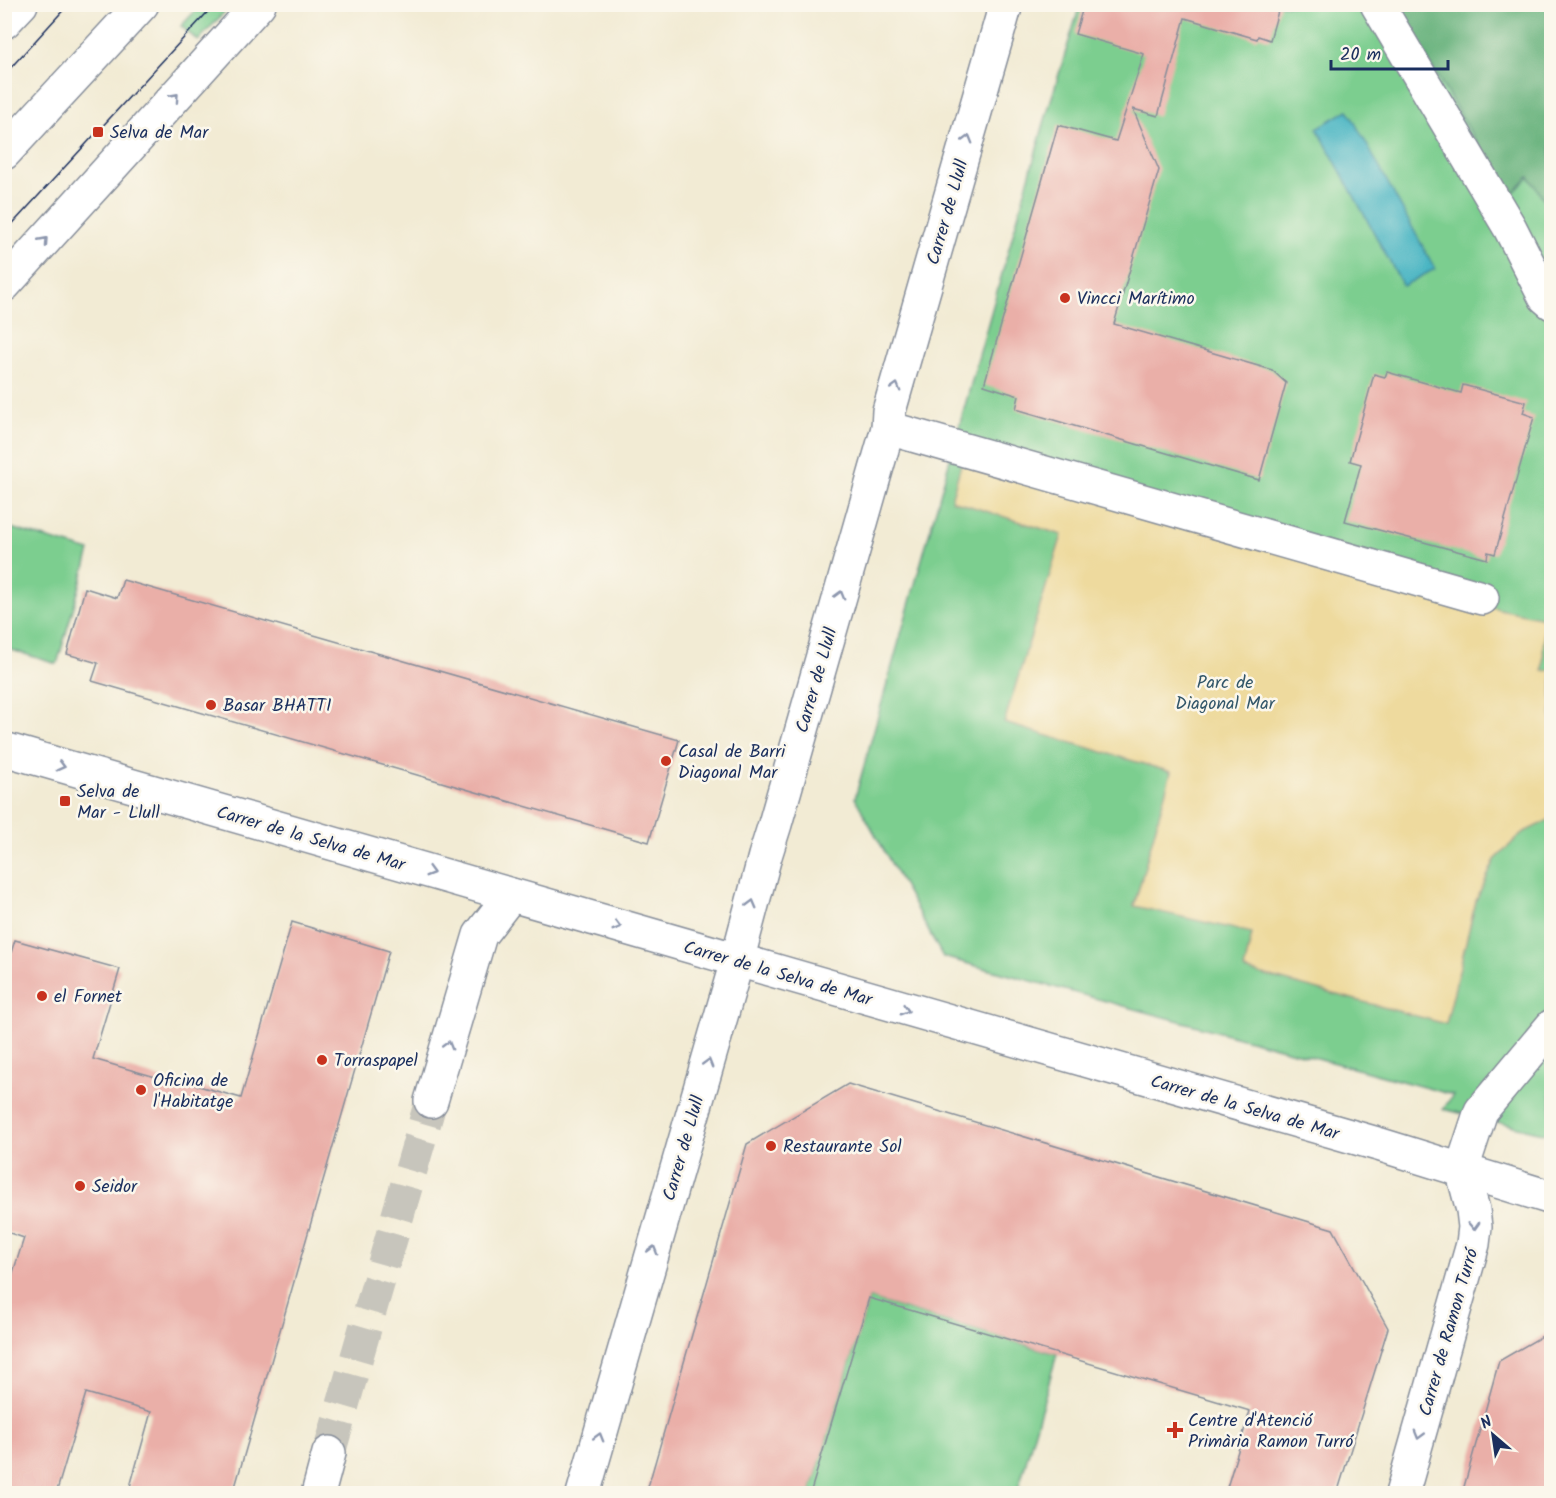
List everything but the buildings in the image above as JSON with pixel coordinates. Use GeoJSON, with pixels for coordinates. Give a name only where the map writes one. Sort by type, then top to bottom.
{"type":"FeatureCollection","features":[{"type":"Feature","properties":{"kind":"street"},"geometry":{"type":"LineString","coordinates":[[4,22],[21,4]]}},
{"type":"Feature","properties":{"kind":"street"},"geometry":{"type":"LineString","coordinates":[[4,153],[141,4]]}},
{"type":"Feature","properties":{"kind":"street"},"geometry":{"type":"LineString","coordinates":[[4,285],[259,4]]}},
{"type":"Feature","properties":{"kind":"street","name":"Carrer de Llull"},"geometry":{"type":"LineString","coordinates":[[583,1494],[737,961],[888,428],[889,411],[1006,4]]}},
{"type":"Feature","properties":{"kind":"street"},"geometry":{"type":"LineString","coordinates":[[1377,4],[1510,228],[1545,297],[1551,303]]}},
{"type":"Feature","properties":{"kind":"street"},"geometry":{"type":"LineString","coordinates":[[888,428],[1482,598]]}},
{"type":"Feature","properties":{"kind":"street","name":"Carrer de la Selva de Mar"},"geometry":{"type":"LineString","coordinates":[[4,749],[1462,1169],[1551,1198]]}},
{"type":"Feature","properties":{"kind":"street"},"geometry":{"type":"LineString","coordinates":[[431,1101],[480,936],[511,895]]}},
{"type":"Feature","properties":{"kind":"street"},"geometry":{"type":"LineString","coordinates":[[1462,1169],[1481,1111],[1551,1026]]}},
{"type":"Feature","properties":{"kind":"street","name":"Carrer de Ramon Turró"},"geometry":{"type":"LineString","coordinates":[[1402,1494],[1473,1244],[1473,1210],[1462,1169]]}},
{"type":"Feature","properties":{"kind":"street"},"geometry":{"type":"LineString","coordinates":[[318,1494],[329,1453]]}},
{"type":"Feature","properties":{"kind":"green space"},"geometry":{"type":"Polygon","coordinates":[[[201,5],[231,5],[198,41],[181,26],[201,5]]]}},
{"type":"Feature","properties":{"kind":"green space","name":"Parc de Diagonal Mar"},"geometry":{"type":"Polygon","coordinates":[[[1080,5],[1551,5],[1551,1135],[1443,1109],[1453,1095],[943,957],[855,798],[1045,120],[1080,5]]]}},
{"type":"Feature","properties":{"kind":"green space"},"geometry":{"type":"Polygon","coordinates":[[[1395,5],[1551,5],[1551,210],[1529,177],[1509,197],[1395,5]]]}},
{"type":"Feature","properties":{"kind":"green space"},"geometry":{"type":"Polygon","coordinates":[[[4,526],[90,551],[57,664],[5,648],[4,526]]]}},
{"type":"Feature","properties":{"kind":"green space"},"geometry":{"type":"Polygon","coordinates":[[[869,1298],[1057,1354],[1017,1493],[810,1494],[869,1298]]]}},
{"type":"Feature","properties":{"kind":"sand"},"geometry":{"type":"Polygon","coordinates":[[[964,454],[1499,609],[1544,618],[1543,671],[1552,670],[1551,819],[1522,833],[1495,860],[1476,901],[1446,1024],[1244,970],[1252,933],[1134,906],[1171,772],[1004,723],[1062,535],[951,500],[964,454]]]}},
{"type":"Feature","properties":{"kind":"water"},"geometry":{"type":"Polygon","coordinates":[[[1348,110],[1435,269],[1403,286],[1317,128],[1348,110]]]}},
{"type":"Feature","properties":{"kind":"tunnel"},"geometry":{"type":"LineString","coordinates":[[329,1453],[431,1101]]}},
{"type":"Feature","properties":{"kind":"tram line"},"geometry":{"type":"LineString","coordinates":[[4,75],[69,4]]}},
{"type":"Feature","properties":{"kind":"tram line"},"geometry":{"type":"LineString","coordinates":[[4,233],[215,4]]}},
{"type":"Feature","properties":{"kind":"place","name":"Selva de Mar"},"geometry":{"type":"Point","coordinates":[98,132]}},
{"type":"Feature","properties":{"kind":"place","name":"Vincci Marítimo"},"geometry":{"type":"Point","coordinates":[1065,298]}},
{"type":"Feature","properties":{"kind":"place","name":"Basar BHATTI"},"geometry":{"type":"Point","coordinates":[211,705]}},
{"type":"Feature","properties":{"kind":"place","name":"Casal de Barri Diagonal Mar"},"geometry":{"type":"Point","coordinates":[666,761]}},
{"type":"Feature","properties":{"kind":"place","name":"Selva de Mar - Llull"},"geometry":{"type":"Point","coordinates":[65,801]}},
{"type":"Feature","properties":{"kind":"place","name":"el Fornet"},"geometry":{"type":"Point","coordinates":[42,996]}},
{"type":"Feature","properties":{"kind":"place","name":"Torraspapel"},"geometry":{"type":"Point","coordinates":[322,1060]}},
{"type":"Feature","properties":{"kind":"place","name":"Oficina de l'Habitatge"},"geometry":{"type":"Point","coordinates":[141,1090]}},
{"type":"Feature","properties":{"kind":"place","name":"Restaurante Sol"},"geometry":{"type":"Point","coordinates":[771,1146]}},
{"type":"Feature","properties":{"kind":"place","name":"Seidor"},"geometry":{"type":"Point","coordinates":[80,1186]}},
{"type":"Feature","properties":{"kind":"place","name":"Centre d'Atenció Primària Ramon Turró"},"geometry":{"type":"Point","coordinates":[1175,1430]}}]}
